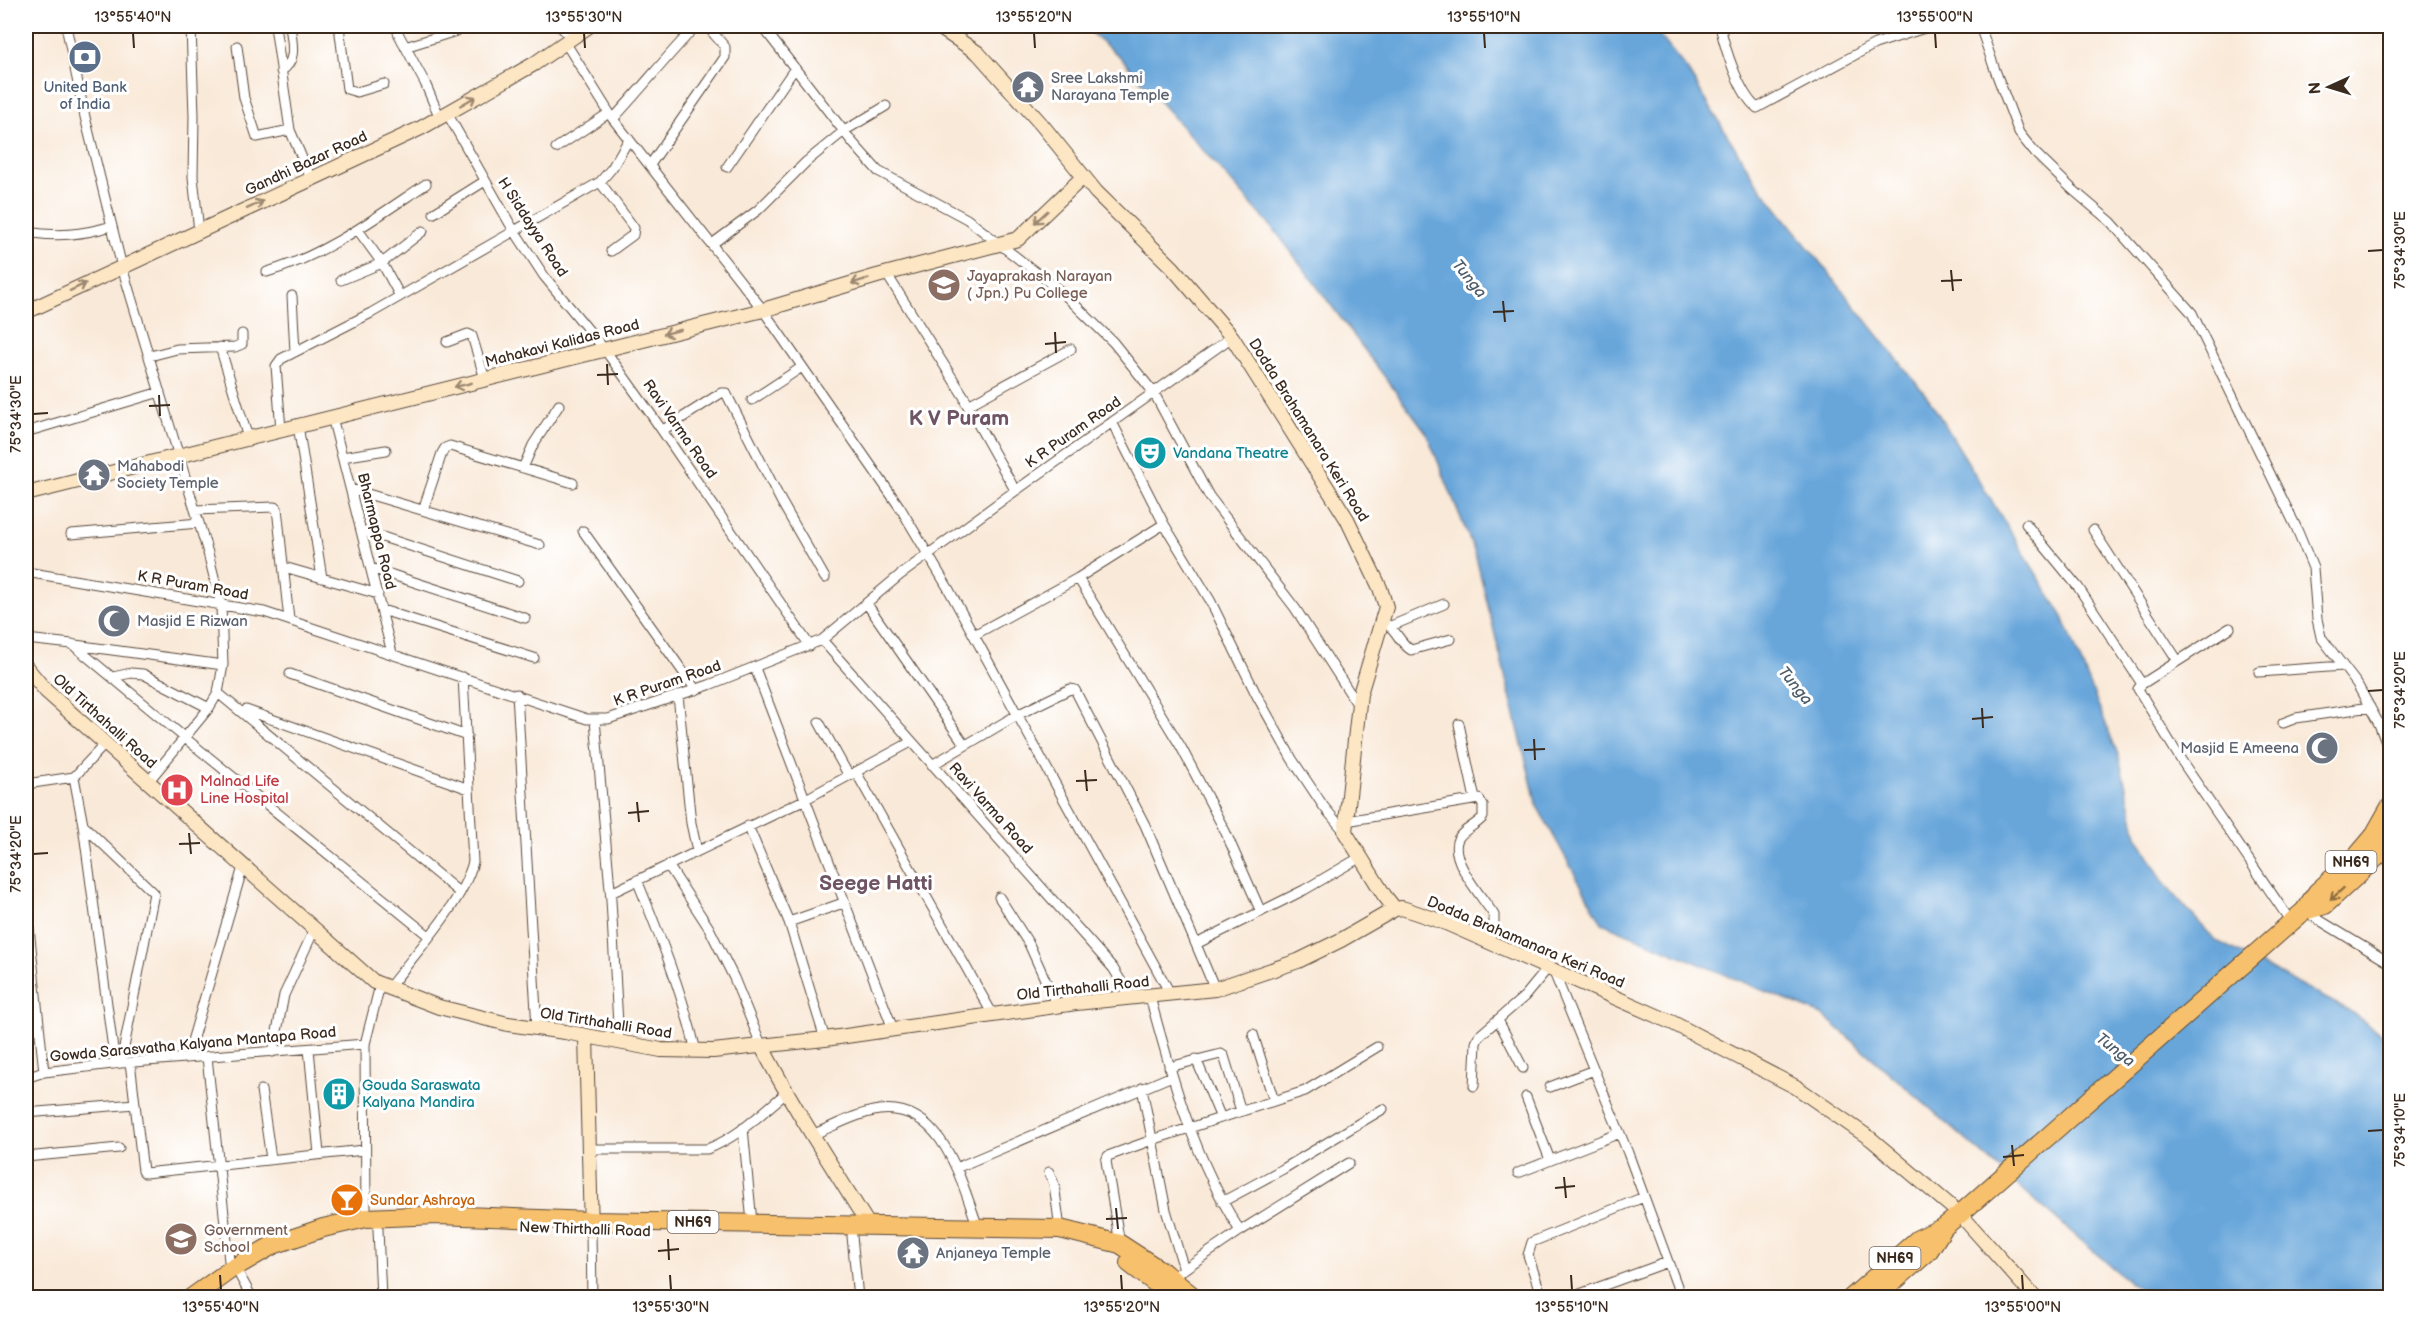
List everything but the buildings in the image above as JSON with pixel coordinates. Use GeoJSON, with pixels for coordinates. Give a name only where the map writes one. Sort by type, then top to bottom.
{"type":"FeatureCollection","features":[{"type":"Feature","properties":{"kind":"highway","name":"NH69"},"geometry":{"type":"LineString","coordinates":[[1851,1298],[1918,1239],[1944,1227],[2294,919],[2318,892],[2356,857],[2373,837],[2391,807]]}},
{"type":"Feature","properties":{"kind":"highway","name":"NH69"},"geometry":{"type":"LineString","coordinates":[[2294,919],[2325,905],[2379,855],[2391,836]]}},
{"type":"Feature","properties":{"kind":"highway","name":"NH69"},"geometry":{"type":"LineString","coordinates":[[591,1226],[752,1223],[1060,1229],[1120,1244],[1181,1288]]}},
{"type":"Feature","properties":{"kind":"highway","name":"New Thirthalli Road"},"geometry":{"type":"LineString","coordinates":[[210,1298],[235,1273],[307,1243],[372,1224],[591,1226],[852,1236],[1060,1239],[1086,1244],[1113,1253],[1181,1288]]}},
{"type":"Feature","properties":{"kind":"highway","name":"NH69"},"geometry":{"type":"LineString","coordinates":[[1875,1298],[1928,1252],[1944,1227]]}},
{"type":"Feature","properties":{"kind":"highway","name":"NH69"},"geometry":{"type":"LineString","coordinates":[[191,1298],[235,1273]]}},
{"type":"Feature","properties":{"kind":"main road","name":"Gandhi Bazar Road"},"geometry":{"type":"LineString","coordinates":[[26,312],[443,116],[534,64],[589,26]]}},
{"type":"Feature","properties":{"kind":"main road","name":"Dodda Brahamanara Keri Road"},"geometry":{"type":"LineString","coordinates":[[937,26],[978,54],[1042,125],[1096,192],[1173,268],[1232,337],[1347,519],[1380,588],[1386,607],[1387,624],[1360,694],[1345,827]]}},
{"type":"Feature","properties":{"kind":"main road","name":"Mahakavi Kalidas Road"},"geometry":{"type":"LineString","coordinates":[[26,494],[763,310],[886,273],[1018,239],[1083,177]]}},
{"type":"Feature","properties":{"kind":"main road","name":"Old Tirthahalli Road"},"geometry":{"type":"LineString","coordinates":[[26,667],[46,690],[105,744],[314,930],[384,987],[439,1007],[508,1024],[661,1050],[696,1051],[762,1047],[1057,1006],[1171,995],[1215,989],[1298,961],[1341,940],[1395,909]]}},
{"type":"Feature","properties":{"kind":"main road"},"geometry":{"type":"LineString","coordinates":[[1345,827],[1359,858],[1395,909]]}},
{"type":"Feature","properties":{"kind":"main road","name":"Dodda Brahamanara Keri Road"},"geometry":{"type":"LineString","coordinates":[[1395,909],[1402,908],[1446,923],[1673,1023],[1796,1088],[1965,1209],[2035,1298]]}},
{"type":"Feature","properties":{"kind":"main road"},"geometry":{"type":"LineString","coordinates":[[586,1036],[591,1226]]}},
{"type":"Feature","properties":{"kind":"main road"},"geometry":{"type":"LineString","coordinates":[[762,1047],[786,1093],[814,1134],[869,1226]]}},
{"type":"Feature","properties":{"kind":"street"},"geometry":{"type":"LineString","coordinates":[[66,26],[85,117],[122,267],[179,454],[221,605],[223,665],[218,693],[209,708],[148,782]]}},
{"type":"Feature","properties":{"kind":"street"},"geometry":{"type":"LineString","coordinates":[[190,26],[194,116],[193,177],[199,231]]}},
{"type":"Feature","properties":{"kind":"street"},"geometry":{"type":"LineString","coordinates":[[275,26],[290,130],[310,179]]}},
{"type":"Feature","properties":{"kind":"street"},"geometry":{"type":"LineString","coordinates":[[281,71],[293,56],[290,26]]}},
{"type":"Feature","properties":{"kind":"street"},"geometry":{"type":"LineString","coordinates":[[339,26],[347,89],[357,92],[384,84]]}},
{"type":"Feature","properties":{"kind":"street","name":"H Siddayya Road"},"geometry":{"type":"LineString","coordinates":[[396,26],[443,116],[514,230],[544,276],[605,350]]}},
{"type":"Feature","properties":{"kind":"street"},"geometry":{"type":"LineString","coordinates":[[405,47],[471,26]]}},
{"type":"Feature","properties":{"kind":"street"},"geometry":{"type":"LineString","coordinates":[[560,26],[611,116],[763,310],[901,509],[974,635],[1171,995]]}},
{"type":"Feature","properties":{"kind":"street"},"geometry":{"type":"LineString","coordinates":[[556,148],[611,116],[644,87],[667,55],[696,26]]}},
{"type":"Feature","properties":{"kind":"street"},"geometry":{"type":"LineString","coordinates":[[650,165],[727,51],[707,26]]}},
{"type":"Feature","properties":{"kind":"street"},"geometry":{"type":"LineString","coordinates":[[762,26],[878,171],[967,219],[1000,243],[1064,294],[1113,342],[1154,393],[1209,496],[1295,608],[1359,707]]}},
{"type":"Feature","properties":{"kind":"street"},"geometry":{"type":"LineString","coordinates":[[1720,26],[1735,71],[1749,100],[1757,108],[1875,44],[1931,26]]}},
{"type":"Feature","properties":{"kind":"street"},"geometry":{"type":"LineString","coordinates":[[1980,26],[2019,133],[2035,153],[2072,189],[2111,222],[2168,284],[2197,320],[2313,568],[2318,628],[2321,637],[2357,684],[2391,753]]}},
{"type":"Feature","properties":{"kind":"street"},"geometry":{"type":"LineString","coordinates":[[237,46],[244,98],[257,137],[290,130]]}},
{"type":"Feature","properties":{"kind":"street"},"geometry":{"type":"LineString","coordinates":[[727,167],[795,68]]}},
{"type":"Feature","properties":{"kind":"street"},"geometry":{"type":"LineString","coordinates":[[712,244],[758,210],[806,162],[844,131],[886,106]]}},
{"type":"Feature","properties":{"kind":"street"},"geometry":{"type":"LineString","coordinates":[[281,430],[276,366],[281,359],[400,296],[600,182],[612,168],[629,139]]}},
{"type":"Feature","properties":{"kind":"street"},"geometry":{"type":"LineString","coordinates":[[434,213],[485,181]]}},
{"type":"Feature","properties":{"kind":"street"},"geometry":{"type":"LineString","coordinates":[[600,182],[634,228],[633,235],[611,251]]}},
{"type":"Feature","properties":{"kind":"street"},"geometry":{"type":"LineString","coordinates":[[267,273],[309,258],[358,230],[426,184]]}},
{"type":"Feature","properties":{"kind":"street"},"geometry":{"type":"LineString","coordinates":[[26,232],[62,236],[84,234],[112,226]]}},
{"type":"Feature","properties":{"kind":"street"},"geometry":{"type":"LineString","coordinates":[[358,230],[382,263],[400,296]]}},
{"type":"Feature","properties":{"kind":"street"},"geometry":{"type":"LineString","coordinates":[[341,279],[382,263],[423,231]]}},
{"type":"Feature","properties":{"kind":"street"},"geometry":{"type":"LineString","coordinates":[[886,273],[965,401],[1015,490]]}},
{"type":"Feature","properties":{"kind":"street"},"geometry":{"type":"LineString","coordinates":[[292,296],[295,352]]}},
{"type":"Feature","properties":{"kind":"street"},"geometry":{"type":"LineString","coordinates":[[150,356],[177,349],[240,346],[242,334]]}},
{"type":"Feature","properties":{"kind":"street"},"geometry":{"type":"LineString","coordinates":[[447,342],[468,334],[472,336],[485,380]]}},
{"type":"Feature","properties":{"kind":"street","name":"K R Puram Road"},"geometry":{"type":"LineString","coordinates":[[26,572],[264,612],[587,719],[608,719],[696,690],[822,640],[928,555],[1015,490],[1232,337]]}},
{"type":"Feature","properties":{"kind":"street"},"geometry":{"type":"LineString","coordinates":[[220,347],[248,438]]}},
{"type":"Feature","properties":{"kind":"street"},"geometry":{"type":"LineString","coordinates":[[965,401],[972,403],[1071,349]]}},
{"type":"Feature","properties":{"kind":"street","name":"Ravi Varma Road"},"geometry":{"type":"LineString","coordinates":[[605,350],[663,430],[810,646]]}},
{"type":"Feature","properties":{"kind":"street"},"geometry":{"type":"LineString","coordinates":[[752,400],[802,367]]}},
{"type":"Feature","properties":{"kind":"street"},"geometry":{"type":"LineString","coordinates":[[26,432],[160,392]]}},
{"type":"Feature","properties":{"kind":"street"},"geometry":{"type":"LineString","coordinates":[[663,430],[721,393],[726,393],[781,501],[825,578]]}},
{"type":"Feature","properties":{"kind":"street"},"geometry":{"type":"LineString","coordinates":[[523,468],[533,445],[559,405]]}},
{"type":"Feature","properties":{"kind":"street","name":"Bharmappa Road"},"geometry":{"type":"LineString","coordinates":[[332,417],[392,653]]}},
{"type":"Feature","properties":{"kind":"street"},"geometry":{"type":"LineString","coordinates":[[1112,422],[1164,524],[1210,600],[1256,694],[1292,759],[1324,807],[1345,827],[1474,799],[1482,802],[1483,817],[1462,833],[1457,840],[1456,849],[1459,862],[1494,915],[1494,923],[1485,940]]}},
{"type":"Feature","properties":{"kind":"street"},"geometry":{"type":"LineString","coordinates":[[298,425],[322,578]]}},
{"type":"Feature","properties":{"kind":"street"},"geometry":{"type":"LineString","coordinates":[[423,510],[445,448],[450,446],[573,483]]}},
{"type":"Feature","properties":{"kind":"street"},"geometry":{"type":"LineString","coordinates":[[342,457],[386,450]]}},
{"type":"Feature","properties":{"kind":"street"},"geometry":{"type":"LineString","coordinates":[[351,489],[540,545]]}},
{"type":"Feature","properties":{"kind":"street"},"geometry":{"type":"LineString","coordinates":[[195,510],[276,507],[289,620]]}},
{"type":"Feature","properties":{"kind":"street"},"geometry":{"type":"LineString","coordinates":[[71,534],[199,524]]}},
{"type":"Feature","properties":{"kind":"street"},"geometry":{"type":"LineString","coordinates":[[974,635],[1078,578],[1164,524]]}},
{"type":"Feature","properties":{"kind":"street"},"geometry":{"type":"LineString","coordinates":[[2026,524],[2078,587],[2142,684]]}},
{"type":"Feature","properties":{"kind":"street"},"geometry":{"type":"LineString","coordinates":[[361,530],[518,581]]}},
{"type":"Feature","properties":{"kind":"street"},"geometry":{"type":"LineString","coordinates":[[2093,530],[2178,661]]}},
{"type":"Feature","properties":{"kind":"street"},"geometry":{"type":"LineString","coordinates":[[583,531],[696,690]]}},
{"type":"Feature","properties":{"kind":"street"},"geometry":{"type":"LineString","coordinates":[[284,567],[378,594]]}},
{"type":"Feature","properties":{"kind":"street"},"geometry":{"type":"LineString","coordinates":[[371,568],[525,618]]}},
{"type":"Feature","properties":{"kind":"street"},"geometry":{"type":"LineString","coordinates":[[1078,578],[1181,747],[1225,831],[1261,912]]}},
{"type":"Feature","properties":{"kind":"street"},"geometry":{"type":"LineString","coordinates":[[867,603],[965,745]]}},
{"type":"Feature","properties":{"kind":"street"},"geometry":{"type":"LineString","coordinates":[[1444,604],[1387,624],[1411,650],[1450,639]]}},
{"type":"Feature","properties":{"kind":"street"},"geometry":{"type":"LineString","coordinates":[[382,610],[534,658]]}},
{"type":"Feature","properties":{"kind":"street"},"geometry":{"type":"LineString","coordinates":[[2230,628],[2142,684],[2138,687],[2139,693],[2294,919],[2388,957]]}},
{"type":"Feature","properties":{"kind":"street"},"geometry":{"type":"LineString","coordinates":[[26,639],[223,665]]}},
{"type":"Feature","properties":{"kind":"street","name":"Ravi Varma Road"},"geometry":{"type":"LineString","coordinates":[[822,640],[910,742],[1113,968],[1132,999]]}},
{"type":"Feature","properties":{"kind":"street"},"geometry":{"type":"LineString","coordinates":[[72,644],[429,936]]}},
{"type":"Feature","properties":{"kind":"street"},"geometry":{"type":"LineString","coordinates":[[2259,672],[2343,666]]}},
{"type":"Feature","properties":{"kind":"street"},"geometry":{"type":"LineString","coordinates":[[755,668],[893,1029]]}},
{"type":"Feature","properties":{"kind":"street"},"geometry":{"type":"LineString","coordinates":[[113,677],[131,673],[143,674],[209,708]]}},
{"type":"Feature","properties":{"kind":"street"},"geometry":{"type":"LineString","coordinates":[[290,674],[467,736]]}},
{"type":"Feature","properties":{"kind":"street"},"geometry":{"type":"LineString","coordinates":[[381,1298],[364,1150],[365,1044],[384,987],[429,936],[460,893],[473,862],[463,677]]}},
{"type":"Feature","properties":{"kind":"street"},"geometry":{"type":"LineString","coordinates":[[932,765],[1017,715],[1070,689],[1077,692],[1145,825],[1215,989]]}},
{"type":"Feature","properties":{"kind":"street"},"geometry":{"type":"LineString","coordinates":[[218,693],[238,707],[460,893]]}},
{"type":"Feature","properties":{"kind":"street"},"geometry":{"type":"LineString","coordinates":[[517,694],[537,1028]]}},
{"type":"Feature","properties":{"kind":"street"},"geometry":{"type":"LineString","coordinates":[[678,695],[691,823],[697,851]]}},
{"type":"Feature","properties":{"kind":"street"},"geometry":{"type":"LineString","coordinates":[[238,707],[470,789]]}},
{"type":"Feature","properties":{"kind":"street"},"geometry":{"type":"LineString","coordinates":[[2283,723],[2296,718],[2370,707]]}},
{"type":"Feature","properties":{"kind":"street"},"geometry":{"type":"LineString","coordinates":[[595,720],[611,893],[619,1042]]}},
{"type":"Feature","properties":{"kind":"street"},"geometry":{"type":"LineString","coordinates":[[819,722],[852,774],[993,1015]]}},
{"type":"Feature","properties":{"kind":"street"},"geometry":{"type":"LineString","coordinates":[[1459,724],[1474,799]]}},
{"type":"Feature","properties":{"kind":"street"},"geometry":{"type":"LineString","coordinates":[[611,893],[804,800],[910,742]]}},
{"type":"Feature","properties":{"kind":"street"},"geometry":{"type":"LineString","coordinates":[[26,784],[74,777],[105,744]]}},
{"type":"Feature","properties":{"kind":"street"},"geometry":{"type":"LineString","coordinates":[[74,777],[122,1063],[135,1104],[145,1173],[364,1150]]}},
{"type":"Feature","properties":{"kind":"street"},"geometry":{"type":"LineString","coordinates":[[83,825],[154,893],[122,1063]]}},
{"type":"Feature","properties":{"kind":"street"},"geometry":{"type":"LineString","coordinates":[[748,826],[789,922],[825,1039]]}},
{"type":"Feature","properties":{"kind":"street"},"geometry":{"type":"LineString","coordinates":[[1196,944],[1304,890],[1359,858]]}},
{"type":"Feature","properties":{"kind":"street"},"geometry":{"type":"LineString","coordinates":[[668,865],[709,928],[734,978],[762,1047]]}},
{"type":"Feature","properties":{"kind":"street"},"geometry":{"type":"LineString","coordinates":[[187,1059],[243,867]]}},
{"type":"Feature","properties":{"kind":"street"},"geometry":{"type":"LineString","coordinates":[[637,880],[666,950],[688,1017],[696,1051]]}},
{"type":"Feature","properties":{"kind":"street"},"geometry":{"type":"LineString","coordinates":[[999,897],[1029,944],[1057,1006]]}},
{"type":"Feature","properties":{"kind":"street"},"geometry":{"type":"LineString","coordinates":[[26,899],[44,1072]]}},
{"type":"Feature","properties":{"kind":"street"},"geometry":{"type":"LineString","coordinates":[[789,922],[843,903]]}},
{"type":"Feature","properties":{"kind":"street"},"geometry":{"type":"LineString","coordinates":[[273,1052],[284,995],[314,930]]}},
{"type":"Feature","properties":{"kind":"street"},"geometry":{"type":"LineString","coordinates":[[1474,1086],[1476,1043],[1479,1036],[1525,996],[1551,969],[1620,1133],[1679,1298]]}},
{"type":"Feature","properties":{"kind":"street"},"geometry":{"type":"LineString","coordinates":[[1150,997],[1189,1128],[1222,1202],[1240,1231]]}},
{"type":"Feature","properties":{"kind":"street"},"geometry":{"type":"LineString","coordinates":[[1498,1020],[1523,1068]]}},
{"type":"Feature","properties":{"kind":"street"},"geometry":{"type":"LineString","coordinates":[[1253,1034],[1274,1101]]}},
{"type":"Feature","properties":{"kind":"street","name":"Gowda Sarasvatha Kalyana Mantapa Road"},"geometry":{"type":"LineString","coordinates":[[26,1078],[44,1072],[122,1063],[365,1044]]}},
{"type":"Feature","properties":{"kind":"street"},"geometry":{"type":"LineString","coordinates":[[1120,1244],[1106,1161],[1108,1156],[1317,1085],[1377,1047]]}},
{"type":"Feature","properties":{"kind":"street"},"geometry":{"type":"LineString","coordinates":[[309,1048],[319,1154]]}},
{"type":"Feature","properties":{"kind":"street"},"geometry":{"type":"LineString","coordinates":[[956,1168],[1142,1088],[1197,1059],[1217,1053],[1224,1056],[1241,1112]]}},
{"type":"Feature","properties":{"kind":"street"},"geometry":{"type":"LineString","coordinates":[[207,1057],[219,1164],[235,1273],[252,1298]]}},
{"type":"Feature","properties":{"kind":"street"},"geometry":{"type":"LineString","coordinates":[[1197,1059],[1221,1118]]}},
{"type":"Feature","properties":{"kind":"street"},"geometry":{"type":"LineString","coordinates":[[1551,1088],[1594,1070]]}},
{"type":"Feature","properties":{"kind":"street"},"geometry":{"type":"LineString","coordinates":[[1142,1088],[1181,1288]]}},
{"type":"Feature","properties":{"kind":"street"},"geometry":{"type":"LineString","coordinates":[[261,1090],[271,1159]]}},
{"type":"Feature","properties":{"kind":"street"},"geometry":{"type":"LineString","coordinates":[[589,1149],[707,1149],[742,1128],[786,1093]]}},
{"type":"Feature","properties":{"kind":"street"},"geometry":{"type":"LineString","coordinates":[[1526,1097],[1550,1160]]}},
{"type":"Feature","properties":{"kind":"street"},"geometry":{"type":"LineString","coordinates":[[26,1113],[135,1104]]}},
{"type":"Feature","properties":{"kind":"street"},"geometry":{"type":"LineString","coordinates":[[1222,1202],[1283,1169],[1383,1109]]}},
{"type":"Feature","properties":{"kind":"street"},"geometry":{"type":"LineString","coordinates":[[814,1134],[879,1110],[897,1111],[917,1118],[932,1127],[956,1168],[978,1227]]}},
{"type":"Feature","properties":{"kind":"street"},"geometry":{"type":"LineString","coordinates":[[742,1128],[752,1223]]}},
{"type":"Feature","properties":{"kind":"street"},"geometry":{"type":"LineString","coordinates":[[1518,1173],[1620,1133]]}},
{"type":"Feature","properties":{"kind":"street"},"geometry":{"type":"LineString","coordinates":[[26,1157],[119,1148]]}},
{"type":"Feature","properties":{"kind":"street"},"geometry":{"type":"LineString","coordinates":[[1181,1288],[1240,1231],[1349,1163]]}},
{"type":"Feature","properties":{"kind":"street"},"geometry":{"type":"LineString","coordinates":[[1049,1172],[1054,1184],[1060,1229]]}},
{"type":"Feature","properties":{"kind":"street"},"geometry":{"type":"LineString","coordinates":[[1542,1298],[1528,1255],[1532,1242],[1644,1197]]}},
{"type":"Feature","properties":{"kind":"street"},"geometry":{"type":"LineString","coordinates":[[591,1226],[592,1298]]}},
{"type":"Feature","properties":{"kind":"street"},"geometry":{"type":"LineString","coordinates":[[852,1236],[858,1298]]}},
{"type":"Feature","properties":{"kind":"street"},"geometry":{"type":"LineString","coordinates":[[1569,1298],[1668,1262]]}},
{"type":"Feature","properties":{"kind":"water","name":"Tunga"},"geometry":{"type":"Polygon","coordinates":[[[1083,26],[1652,26],[1688,71],[1756,182],[1929,399],[2063,617],[2119,757],[2137,835],[2164,883],[2215,940],[2348,1010],[2390,1041],[2390,1297],[2156,1297],[2130,1283],[1824,1016],[1602,923],[1537,806],[1475,553],[1426,432],[1277,233],[1120,57],[1083,26]]]}},
{"type":"Feature","properties":{"kind":"place","name":"United Bank of India"},"geometry":{"type":"Point","coordinates":[85,57]}},
{"type":"Feature","properties":{"kind":"place","name":"Sree Lakshmi Narayana Temple"},"geometry":{"type":"Point","coordinates":[1028,87]}},
{"type":"Feature","properties":{"kind":"place","name":"Jayaprakash Narayan ( Jpn.) Pu College"},"geometry":{"type":"Point","coordinates":[944,285]}},
{"type":"Feature","properties":{"kind":"place","name":"Vandana Theatre"},"geometry":{"type":"Point","coordinates":[1150,453]}},
{"type":"Feature","properties":{"kind":"place","name":"Mahabodi Society Temple"},"geometry":{"type":"Point","coordinates":[94,475]}},
{"type":"Feature","properties":{"kind":"place","name":"Masjid E Rizwan"},"geometry":{"type":"Point","coordinates":[114,621]}},
{"type":"Feature","properties":{"kind":"place","name":"Masjid E Ameena"},"geometry":{"type":"Point","coordinates":[2322,748]}},
{"type":"Feature","properties":{"kind":"place","name":"Malnad Life Line Hospital"},"geometry":{"type":"Point","coordinates":[177,790]}},
{"type":"Feature","properties":{"kind":"place","name":"Gouda Saraswata Kalyana Mandira"},"geometry":{"type":"Point","coordinates":[339,1094]}},
{"type":"Feature","properties":{"kind":"place","name":"Sundar Ashraya"},"geometry":{"type":"Point","coordinates":[347,1200]}},
{"type":"Feature","properties":{"kind":"place","name":"Government School"},"geometry":{"type":"Point","coordinates":[181,1239]}},
{"type":"Feature","properties":{"kind":"place","name":"Anjaneya Temple"},"geometry":{"type":"Point","coordinates":[913,1253]}},
{"type":"Feature","properties":{"kind":"district","name":"K V Puram"},"geometry":{"type":"Point","coordinates":[959,418]}},
{"type":"Feature","properties":{"kind":"district","name":"Seege Hatti"},"geometry":{"type":"Point","coordinates":[876,883]}}]}
